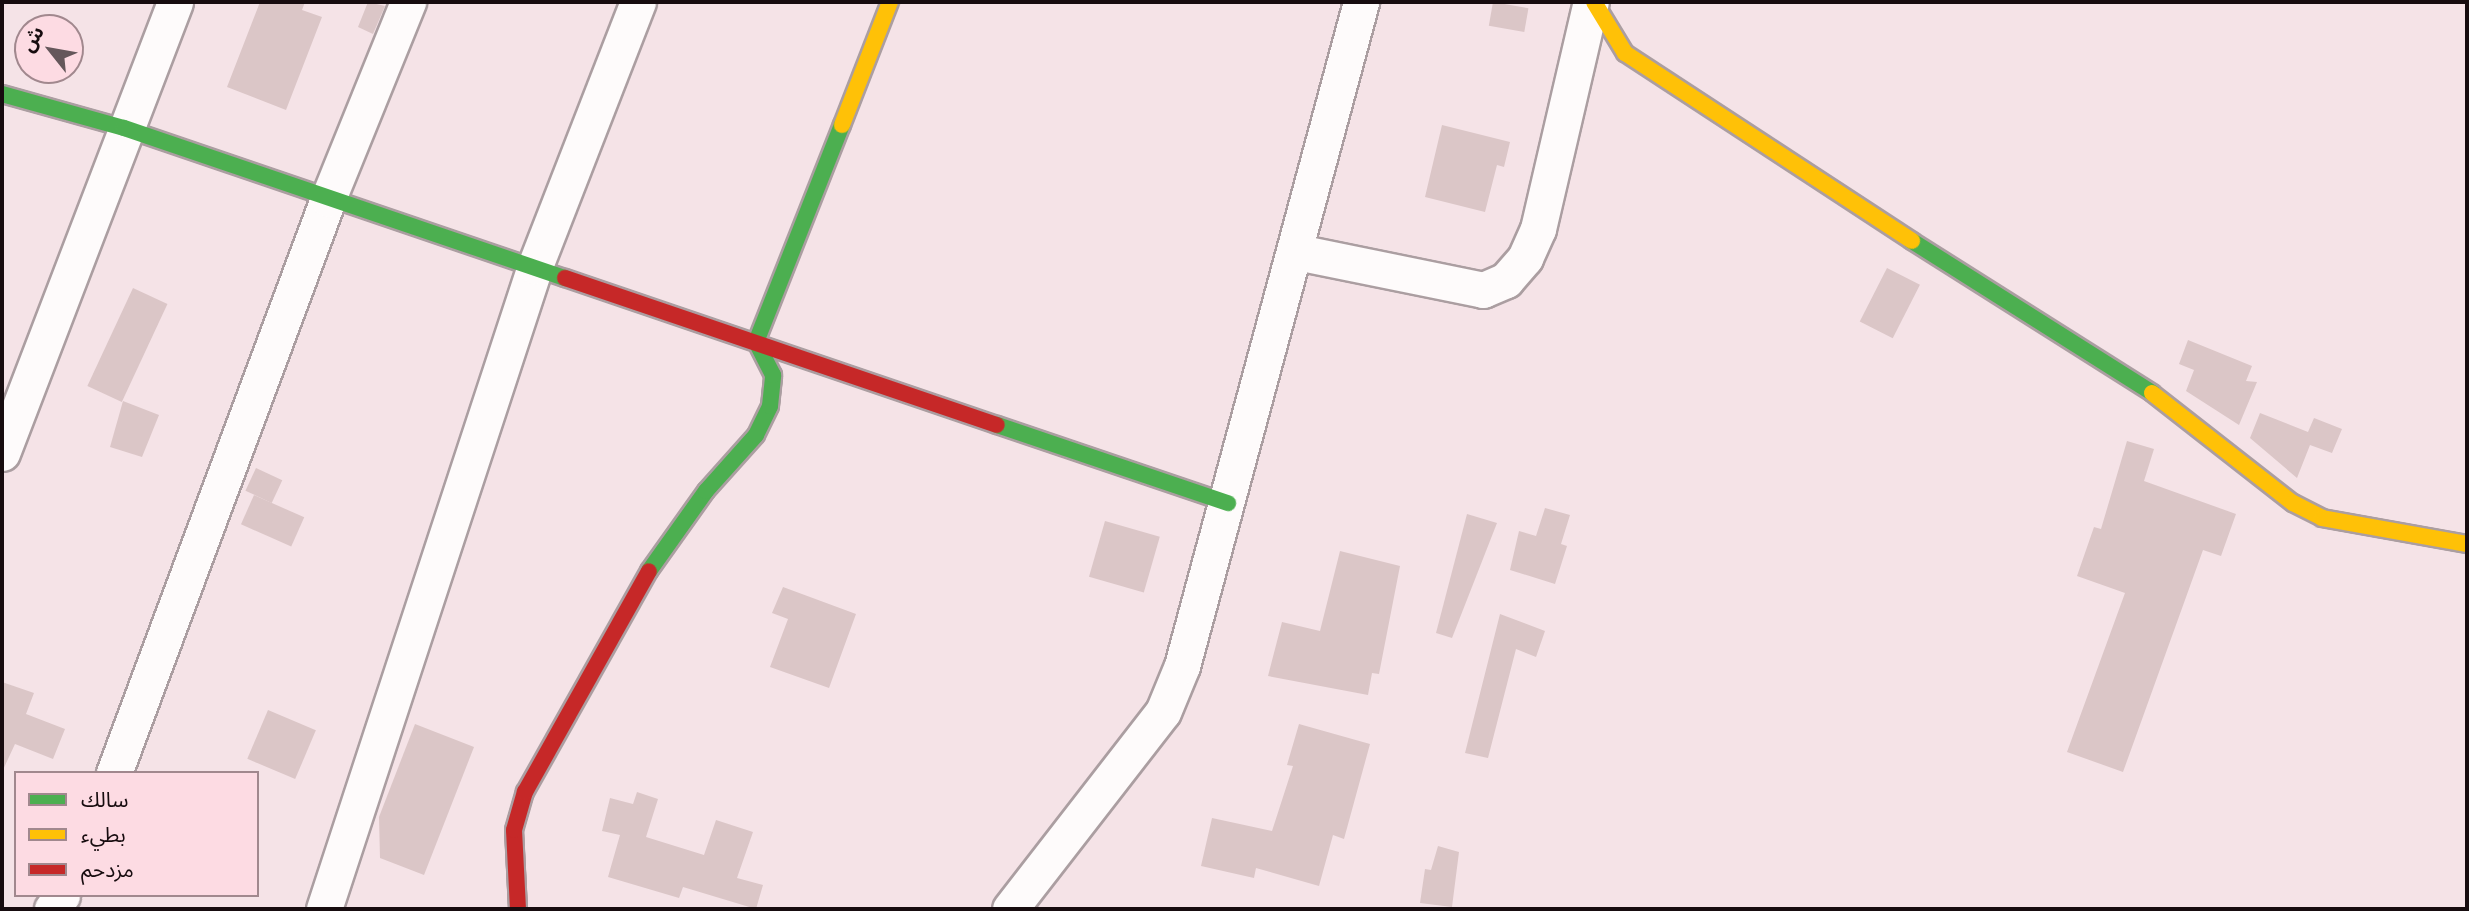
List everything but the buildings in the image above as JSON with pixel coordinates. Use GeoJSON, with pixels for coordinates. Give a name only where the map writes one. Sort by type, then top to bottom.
{"type":"FeatureCollection","features":[{"type":"Feature","properties":{"kind":"street"},"geometry":{"type":"LineString","coordinates":[[2,453],[124,128],[175,2]]}},
{"type":"Feature","properties":{"kind":"street"},"geometry":{"type":"LineString","coordinates":[[115,771],[328,199],[408,2]]}},
{"type":"Feature","properties":{"kind":"street"},"geometry":{"type":"LineString","coordinates":[[324,909],[535,266],[638,2]]}},
{"type":"Feature","properties":{"kind":"street"},"geometry":{"type":"LineString","coordinates":[[518,909],[514,830],[525,792],[635,591],[706,491],[756,435],[766,416],[773,375],[756,342],[890,2]]}},
{"type":"Feature","properties":{"kind":"street"},"geometry":{"type":"LineString","coordinates":[[1010,909],[1163,712],[1182,666],[1297,252],[1361,2]]}},
{"type":"Feature","properties":{"kind":"street"},"geometry":{"type":"LineString","coordinates":[[1297,252],[1483,290],[1506,280],[1525,258],[1538,229],[1593,2]]}},
{"type":"Feature","properties":{"kind":"street"},"geometry":{"type":"LineString","coordinates":[[1593,2],[1625,53],[1829,190],[2129,376],[2234,453],[2293,503],[2322,518],[2467,544]]}},
{"type":"Feature","properties":{"kind":"street"},"geometry":{"type":"LineString","coordinates":[[2,94],[124,128],[1228,503]]}},
{"type":"Feature","properties":{"kind":"traffic: fast"},"geometry":{"type":"LineString","coordinates":[[2,94],[124,128],[565,278]]}},
{"type":"Feature","properties":{"kind":"traffic: fast"},"geometry":{"type":"LineString","coordinates":[[649,571],[706,491],[756,435],[770,406],[773,375],[756,342],[842,125]]}},
{"type":"Feature","properties":{"kind":"traffic: fast"},"geometry":{"type":"LineString","coordinates":[[1912,241],[2152,393]]}},
{"type":"Feature","properties":{"kind":"traffic: fast"},"geometry":{"type":"LineString","coordinates":[[997,425],[1228,503]]}},
{"type":"Feature","properties":{"kind":"traffic: slow"},"geometry":{"type":"LineString","coordinates":[[842,125],[890,2]]}},
{"type":"Feature","properties":{"kind":"traffic: slow"},"geometry":{"type":"LineString","coordinates":[[1594,2],[1625,53],[1912,241]]}},
{"type":"Feature","properties":{"kind":"traffic: slow"},"geometry":{"type":"LineString","coordinates":[[2152,393],[2293,503],[2322,518],[2467,544]]}},
{"type":"Feature","properties":{"kind":"traffic: jam"},"geometry":{"type":"LineString","coordinates":[[565,278],[997,425]]}},
{"type":"Feature","properties":{"kind":"traffic: jam"},"geometry":{"type":"LineString","coordinates":[[518,909],[514,830],[525,792],[649,571]]}}]}
